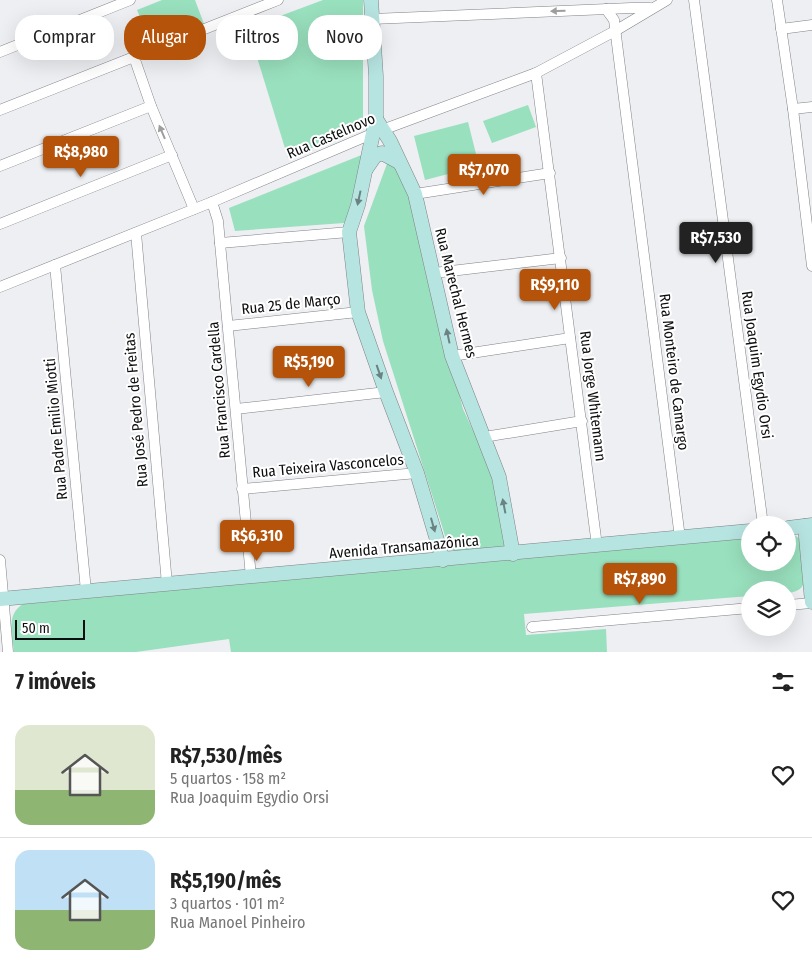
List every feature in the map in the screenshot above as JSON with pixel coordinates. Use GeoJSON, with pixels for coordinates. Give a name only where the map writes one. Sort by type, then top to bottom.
{"type":"FeatureCollection","features":[{"type":"Feature","properties":{"kind":"street"},"geometry":{"type":"LineString","coordinates":[[0,52],[130,0]]}},
{"type":"Feature","properties":{"kind":"street"},"geometry":{"type":"LineString","coordinates":[[206,28],[278,0]]}},
{"type":"Feature","properties":{"kind":"street"},"geometry":{"type":"LineString","coordinates":[[371,0],[372,15]]}},
{"type":"Feature","properties":{"kind":"street","name":"Rua Castelnovo"},"geometry":{"type":"LineString","coordinates":[[0,287],[212,202],[378,127],[536,72],[614,31],[667,0]]}},
{"type":"Feature","properties":{"kind":"street","name":"Rua Joaquim Egydio Orsi"},"geometry":{"type":"LineString","coordinates":[[694,0],[762,516]]}},
{"type":"Feature","properties":{"kind":"street"},"geometry":{"type":"LineString","coordinates":[[777,0],[807,191],[812,266]]}},
{"type":"Feature","properties":{"kind":"street"},"geometry":{"type":"LineString","coordinates":[[382,19],[651,8]]}},
{"type":"Feature","properties":{"kind":"street","name":"Rua Monteiro de Camargo"},"geometry":{"type":"LineString","coordinates":[[606,9],[614,20],[680,538]]}},
{"type":"Feature","properties":{"kind":"street"},"geometry":{"type":"LineString","coordinates":[[781,29],[812,25]]}},
{"type":"Feature","properties":{"kind":"street"},"geometry":{"type":"LineString","coordinates":[[0,110],[126,60]]}},
{"type":"Feature","properties":{"kind":"street"},"geometry":{"type":"LineString","coordinates":[[135,60],[151,106],[194,209]]}},
{"type":"Feature","properties":{"kind":"street"},"geometry":{"type":"LineString","coordinates":[[375,60],[378,127],[349,232],[358,312],[417,473],[443,560]]}},
{"type":"Feature","properties":{"kind":"street","name":"Rua Jorge Whitemann"},"geometry":{"type":"LineString","coordinates":[[536,72],[598,546]]}},
{"type":"Feature","properties":{"kind":"street"},"geometry":{"type":"LineString","coordinates":[[0,166],[151,106]]}},
{"type":"Feature","properties":{"kind":"street"},"geometry":{"type":"LineString","coordinates":[[793,109],[812,107]]}},
{"type":"Feature","properties":{"kind":"street","name":"Rua Marechal Hermes"},"geometry":{"type":"LineString","coordinates":[[378,127],[415,194],[452,356],[499,477],[513,554]]}},
{"type":"Feature","properties":{"kind":"street"},"geometry":{"type":"LineString","coordinates":[[365,170],[375,156],[382,153],[399,162]]}},
{"type":"Feature","properties":{"kind":"street"},"geometry":{"type":"LineString","coordinates":[[0,224],[172,155]]}},
{"type":"Feature","properties":{"kind":"street"},"geometry":{"type":"LineString","coordinates":[[415,194],[550,173]]}},
{"type":"Feature","properties":{"kind":"street","name":"Rua Francisco Cardella"},"geometry":{"type":"LineString","coordinates":[[212,202],[218,221],[251,577]]}},
{"type":"Feature","properties":{"kind":"street"},"geometry":{"type":"LineString","coordinates":[[220,243],[349,232]]}},
{"type":"Feature","properties":{"kind":"street","name":"Rua José Pedro de Freitas"},"geometry":{"type":"LineString","coordinates":[[136,233],[167,584]]}},
{"type":"Feature","properties":{"kind":"street"},"geometry":{"type":"LineString","coordinates":[[434,273],[561,258]]}},
{"type":"Feature","properties":{"kind":"street","name":"Rua Padre Emilio Miotti"},"geometry":{"type":"LineString","coordinates":[[55,265],[86,591]]}},
{"type":"Feature","properties":{"kind":"street","name":"Rua 25 de Março"},"geometry":{"type":"LineString","coordinates":[[228,326],[358,312]]}},
{"type":"Feature","properties":{"kind":"street"},"geometry":{"type":"LineString","coordinates":[[452,356],[570,338]]}},
{"type":"Feature","properties":{"kind":"street"},"geometry":{"type":"LineString","coordinates":[[236,409],[386,392]]}},
{"type":"Feature","properties":{"kind":"street"},"geometry":{"type":"LineString","coordinates":[[484,437],[582,421]]}},
{"type":"Feature","properties":{"kind":"street","name":"Rua Teixeira Vasconcelos"},"geometry":{"type":"LineString","coordinates":[[242,489],[417,473]]}},
{"type":"Feature","properties":{"kind":"street"},"geometry":{"type":"LineString","coordinates":[[796,527],[809,526],[812,603],[796,604]]}},
{"type":"Feature","properties":{"kind":"street","name":"Avenida Transamazônica"},"geometry":{"type":"LineString","coordinates":[[2,599],[741,532]]}},
{"type":"Feature","properties":{"kind":"street"},"geometry":{"type":"LineString","coordinates":[[0,560],[8,652]]}},
{"type":"Feature","properties":{"kind":"street"},"geometry":{"type":"LineString","coordinates":[[532,627],[741,609]]}},
{"type":"Feature","properties":{"kind":"green space"},"geometry":{"type":"Polygon","coordinates":[[[162,0],[195,0],[201,15],[139,15],[137,10],[162,0]]]}},
{"type":"Feature","properties":{"kind":"green space"},"geometry":{"type":"Polygon","coordinates":[[[323,0],[363,0],[363,15],[308,15],[308,60],[363,60],[363,127],[288,158],[258,60],[298,60],[298,15],[283,15],[323,0]]]}},
{"type":"Feature","properties":{"kind":"green space"},"geometry":{"type":"Polygon","coordinates":[[[528,105],[536,127],[492,143],[483,121],[528,105]]]}},
{"type":"Feature","properties":{"kind":"green space"},"geometry":{"type":"Polygon","coordinates":[[[468,122],[479,166],[425,180],[414,136],[468,122]]]}},
{"type":"Feature","properties":{"kind":"green space"},"geometry":{"type":"Polygon","coordinates":[[[369,152],[351,214],[344,223],[235,231],[229,208],[369,152]]]}},
{"type":"Feature","properties":{"kind":"green space"},"geometry":{"type":"Polygon","coordinates":[[[394,159],[405,178],[463,409],[497,482],[507,543],[502,550],[456,553],[448,545],[383,341],[372,290],[364,226],[388,161],[394,159]]]}},
{"type":"Feature","properties":{"kind":"green space"},"geometry":{"type":"Polygon","coordinates":[[[741,537],[741,571],[796,571],[796,537],[801,541],[802,545],[805,575],[803,585],[796,591],[796,581],[741,581],[741,597],[524,614],[526,635],[606,629],[607,652],[231,652],[229,639],[136,652],[14,652],[11,632],[12,619],[14,613],[23,604],[741,537]]]}}]}
